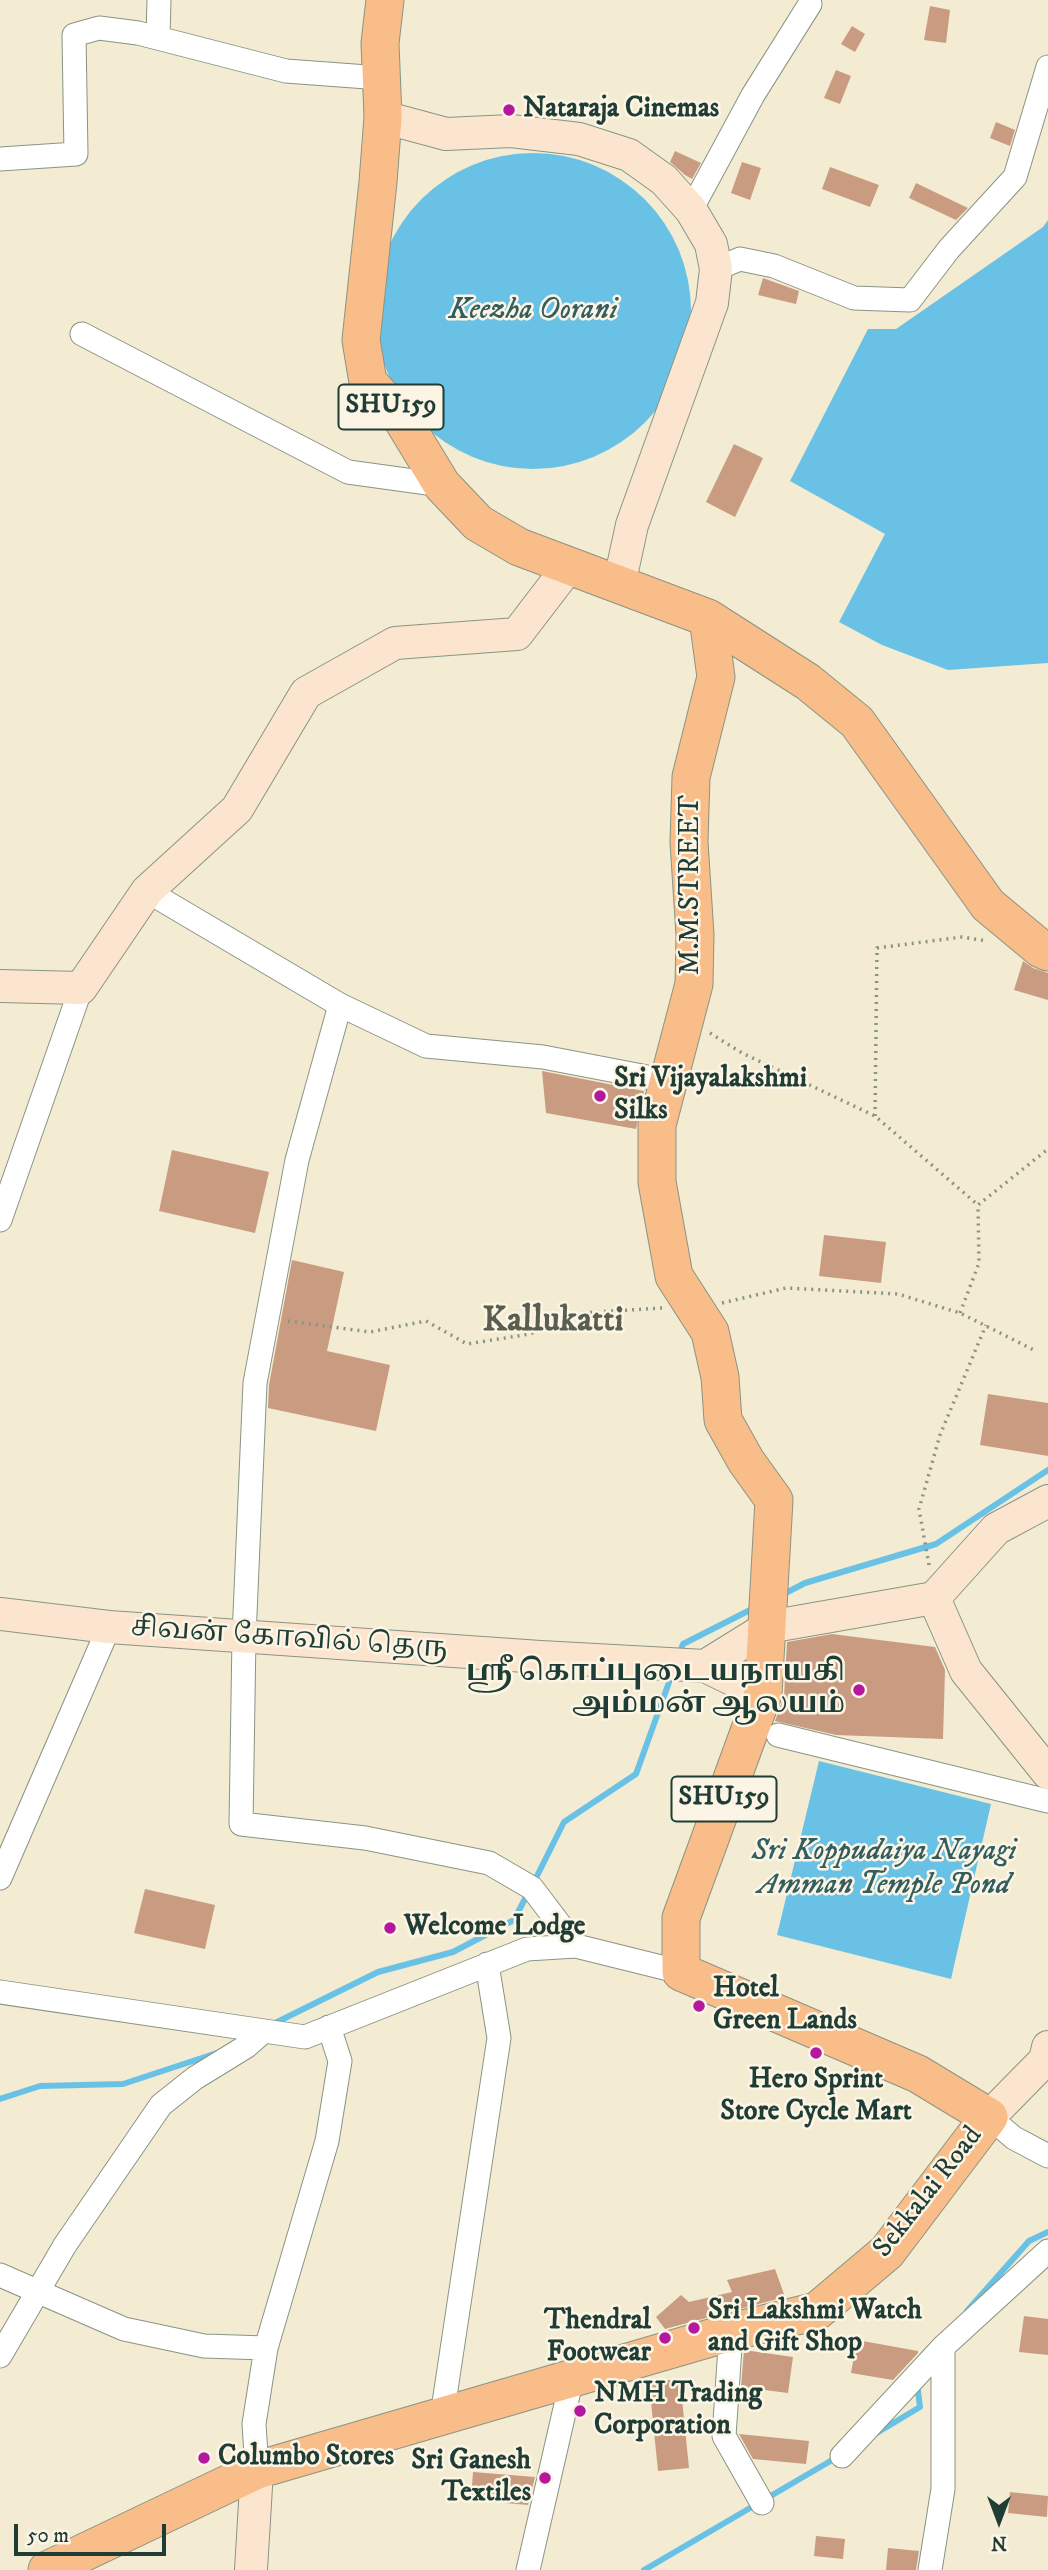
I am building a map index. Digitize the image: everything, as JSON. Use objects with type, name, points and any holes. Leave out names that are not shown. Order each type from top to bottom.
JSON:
[{"type":"main road","name":"SHU159","points":[[385,0],[380,43],[383,117],[361,340],[368,382],[402,419],[442,485],[478,523],[519,548],[708,618]]},
{"type":"main road","points":[[708,618],[808,682],[857,722],[988,905],[1048,952]]},
{"type":"main road","name":"M.M.STREET","points":[[708,618],[716,677],[691,777],[689,842],[695,935],[694,984],[657,1125],[657,1182],[674,1276],[710,1332],[720,1377],[723,1420],[746,1461],[774,1500],[768,1627]]},
{"type":"main road","name":"SHU159","points":[[681,1972],[681,1918],[764,1694],[768,1627]]},
{"type":"main road","points":[[681,1972],[918,2074],[989,2117]]},
{"type":"main road","name":"Sekkalai Road","points":[[47,2570],[257,2470],[731,2332],[817,2311],[887,2252],[989,2117]]},
{"type":"street","points":[[158,38],[159,0]]},
{"type":"street","points":[[691,210],[753,95],[810,4]]},
{"type":"street","points":[[0,159],[76,154],[74,35],[99,28],[158,38],[286,71],[381,78]]},
{"type":"street","points":[[716,269],[740,259],[774,265],[855,298],[910,300],[949,249],[1015,177],[1048,68]]},
{"type":"street","points":[[383,117],[446,135],[511,131],[579,139],[629,155],[664,180],[691,210],[711,244],[716,269],[712,303],[632,524],[618,585]]},
{"type":"street","points":[[82,334],[348,472],[442,485]]},
{"type":"street","points":[[0,1220],[81,988],[147,891],[237,809],[306,693],[395,643],[517,634],[569,566]]},
{"type":"street","points":[[147,891],[340,1005],[426,1046],[543,1057],[668,1081]]},
{"type":"street","points":[[0,986],[81,988]]},
{"type":"street","points":[[340,1005],[297,1160],[255,1383],[244,1637],[241,1824],[365,1838],[489,1863],[532,1888],[576,1946]]},
{"type":"street","points":[[705,1666],[768,1627],[934,1598],[996,1528],[1048,1500]]},
{"type":"street","points":[[934,1598],[966,1671],[1048,1773]]},
{"type":"street","name":"சிவன் கோவில் தெரு","points":[[0,1614],[109,1627],[244,1637],[705,1666]]},
{"type":"street","points":[[0,1878],[109,1627]]},
{"type":"street","points":[[705,1666],[764,1694]]},
{"type":"street","points":[[778,1735],[1048,1801]]},
{"type":"street","points":[[0,1992],[305,2037],[527,1949],[576,1946],[681,1972]]},
{"type":"street","points":[[442,2416],[499,2038],[487,1964]]},
{"type":"street","points":[[251,2570],[257,2470],[254,2424],[266,2348],[327,2141],[340,2061],[329,2027]]},
{"type":"street","points":[[0,2356],[65,2245],[161,2105],[195,2078],[247,2046],[264,2031]]},
{"type":"street","points":[[1048,2047],[1045,2060],[989,2117],[1014,2138],[1048,2156]]},
{"type":"street","points":[[842,2456],[943,2347],[1048,2251]]},
{"type":"street","points":[[0,2275],[124,2329],[204,2346],[266,2348]]},
{"type":"street","points":[[731,2332],[724,2436],[762,2504]]},
{"type":"street","points":[[930,2570],[943,2489],[943,2347]]},
{"type":"street","points":[[528,2570],[572,2378]]},
{"type":"path","points":[[875,1115],[877,948],[962,937],[988,941]]},
{"type":"path","points":[[684,1017],[742,1053],[875,1115],[978,1205],[979,1263],[960,1313]]},
{"type":"path","points":[[978,1205],[1048,1149]]},
{"type":"path","points":[[267,1318],[370,1332],[426,1321],[467,1344],[530,1334],[580,1313],[724,1303],[786,1288],[898,1294],[960,1313],[1036,1350]]},
{"type":"path","points":[[934,1598],[919,1509],[940,1435],[986,1325]]},
{"type":"water","name":"Keezha Oorani","points":[[533,153],[579,160],[593,165],[621,180],[655,211],[679,251],[687,280],[691,311],[684,357],[679,371],[664,399],[633,433],[593,457],[564,465],[533,469],[487,462],[473,457],[445,442],[411,411],[387,371],[379,342],[375,311],[382,265],[387,251],[402,223],[433,189],[473,165],[502,157]]},
{"type":"water","points":[[1048,220],[1048,663],[948,670],[882,645],[839,622],[885,534],[790,481],[868,329],[896,329],[1043,227]]},
{"type":"water","name":"Sri Koppudaiya Nayagi Amman Temple Pond","points":[[819,1761],[991,1804],[951,1979],[777,1935]]},
{"type":"building","points":[[930,6],[950,10],[946,43],[924,40]]},
{"type":"building","points":[[852,26],[865,34],[855,52],[841,44]]},
{"type":"building","points":[[836,70],[851,76],[840,104],[824,98]]},
{"type":"building","points":[[996,122],[1015,130],[1010,146],[990,138]]},
{"type":"building","points":[[675,151],[701,163],[692,179],[670,162]]},
{"type":"building","points":[[742,162],[761,168],[750,200],[731,193]]},
{"type":"building","points":[[830,167],[879,185],[870,207],[822,189]]},
{"type":"building","points":[[916,183],[968,208],[956,220],[909,198]]},
{"type":"building","points":[[763,278],[799,291],[796,304],[758,295]]},
{"type":"building","points":[[734,444],[763,458],[735,517],[706,502]]},
{"type":"building","points":[[1023,961],[1048,973],[1048,1000],[1014,990]]},
{"type":"building","name":"Sri Vijayalakshmi Silks","points":[[542,1071],[644,1091],[636,1129],[546,1113]]},
{"type":"building","points":[[172,1150],[269,1172],[255,1233],[159,1211]]},
{"type":"building","points":[[824,1235],[886,1242],[881,1283],[819,1276]]},
{"type":"building","points":[[292,1260],[344,1272],[327,1351],[390,1365],[376,1431],[268,1408],[269,1385]]},
{"type":"building","points":[[988,1394],[1048,1403],[1048,1456],[980,1445]]},
{"type":"building","name":"ஸ்ரீ கொப்புடையநாயகி அம்மன் ஆலயம்","points":[[832,1634],[935,1647],[945,1670],[943,1739],[836,1735],[775,1721],[784,1696],[787,1642]]},
{"type":"building","points":[[145,1889],[215,1905],[205,1949],[134,1933]]},
{"type":"building","points":[[775,2269],[785,2297],[665,2329],[656,2317],[681,2295],[689,2302],[732,2292],[727,2280]]},
{"type":"building","points":[[1024,2316],[1048,2319],[1048,2355],[1019,2352]]},
{"type":"building","points":[[857,2340],[918,2353],[893,2380],[851,2373]]},
{"type":"building","points":[[744,2350],[793,2357],[788,2393],[741,2387]]},
{"type":"building","points":[[680,2379],[689,2468],[658,2471],[649,2382]]},
{"type":"building","points":[[739,2434],[809,2441],[806,2464],[753,2459]]},
{"type":"building","points":[[473,2472],[535,2477],[528,2505],[471,2500]]},
{"type":"building","points":[[1010,2492],[1048,2496],[1047,2517],[1008,2513]]},
{"type":"building","points":[[816,2536],[845,2539],[843,2559],[814,2556]]},
{"type":"building","points":[[888,2548],[919,2551],[916,2570],[886,2570]]},
{"type":"waterway","points":[[780,1596],[805,1583],[936,1544],[1048,1470]]},
{"type":"waterway","points":[[678,1657],[683,1644],[754,1608]]},
{"type":"waterway","points":[[533,1884],[564,1822],[636,1774],[672,1674]]},
{"type":"waterway","points":[[273,2024],[378,1972],[453,1952],[514,1920],[528,1893]]},
{"type":"waterway","points":[[0,2099],[40,2086],[123,2084],[217,2053]]},
{"type":"waterway","points":[[967,2311],[1029,2241],[1048,2232]]},
{"type":"waterway","points":[[875,2434],[920,2407],[917,2383]]},
{"type":"waterway","points":[[644,2570],[839,2456]]},
{"type":"place","name":"Nataraja Cinemas","points":[[509,110]]},
{"type":"place","name":"Sri Vijayalakshmi Silks","points":[[600,1096]]},
{"type":"place","name":"ஸ்ரீ கொப்புடையநாயகி அம்மன் ஆலயம்","points":[[859,1690]]},
{"type":"place","name":"Welcome Lodge","points":[[390,1928]]},
{"type":"place","name":"Hotel Green Lands","points":[[699,2006]]},
{"type":"place","name":"Hero Sprint Store Cycle Mart","points":[[816,2053]]},
{"type":"place","name":"Sri Lakshmi Watch and Gift Shop","points":[[694,2328]]},
{"type":"place","name":"Thendral Footwear","points":[[665,2338]]},
{"type":"place","name":"NMH Trading Corporation","points":[[580,2411]]},
{"type":"place","name":"Columbo Stores","points":[[204,2458]]},
{"type":"place","name":"Sri Ganesh Textiles","points":[[545,2478]]},
{"type":"district","name":"Kallukatti","points":[[553,1323]]}]
